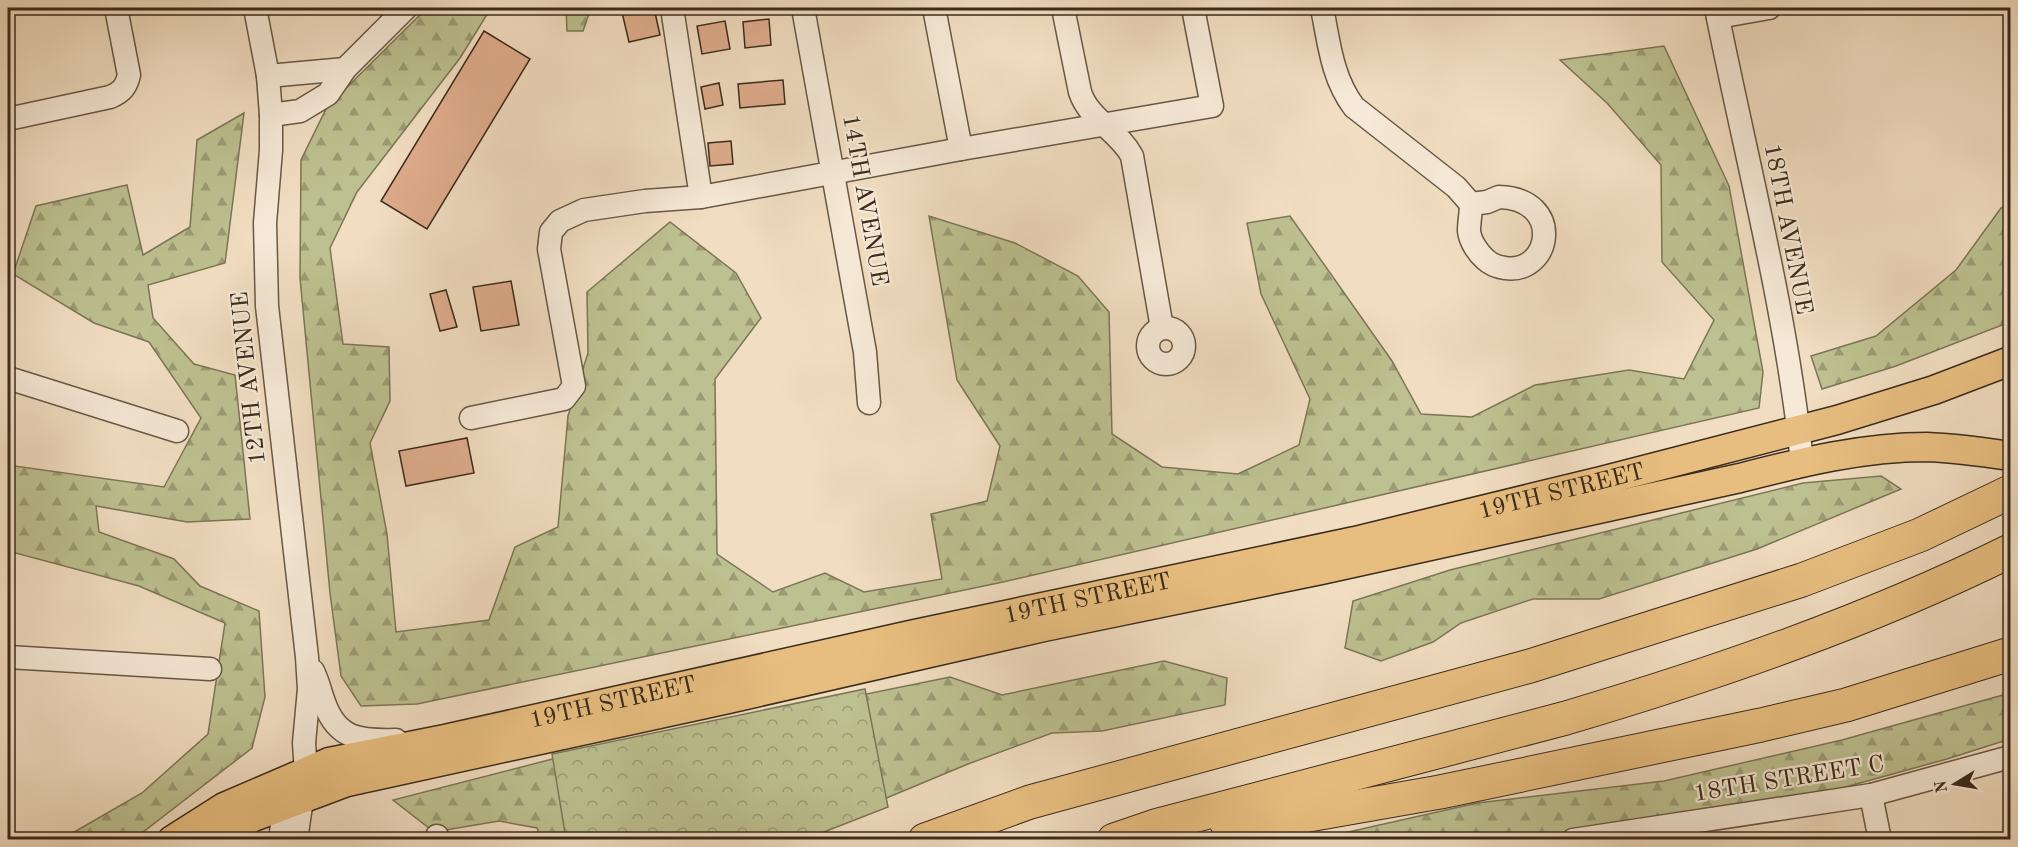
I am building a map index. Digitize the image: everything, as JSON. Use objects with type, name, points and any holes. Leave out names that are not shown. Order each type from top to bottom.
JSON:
[{"type":"highway","points":[[1976,508],[2010,485]]},
{"type":"highway","points":[[925,840],[1030,802],[1530,666],[1812,576],[1920,535],[2010,492]]},
{"type":"highway","points":[[1114,840],[1155,826],[1566,718],[1630,699],[1812,638],[1931,588],[2010,551]]},
{"type":"highway","points":[[1155,826],[1286,819],[1440,792],[1846,705],[2010,654]]},
{"type":"main road","name":"19TH STREET","points":[[218,840],[329,762],[445,739],[982,620],[1354,541],[1799,431],[1934,390],[2010,360]]},
{"type":"main road","name":"19TH STREET","points":[[172,840],[224,807],[295,788],[347,782],[1044,627],[1321,570],[1740,478],[1802,462],[1896,448],[1955,448],[2010,456]]},
{"type":"street","points":[[8,119],[110,97],[127,86],[128,65],[116,8]]},
{"type":"street","name":"12TH AVENUE","points":[[255,8],[268,76],[272,114],[265,223],[267,306],[309,689],[304,743],[295,788],[280,840]]},
{"type":"street","points":[[272,114],[300,111],[328,94],[345,69],[406,8]]},
{"type":"street","points":[[672,8],[701,197]]},
{"type":"street","name":"14TH AVENUE","points":[[803,8],[865,352],[869,402]]},
{"type":"street","points":[[934,8],[962,149]]},
{"type":"street","points":[[1064,8],[1082,98],[1089,111],[1120,139],[1132,156],[1162,328]]},
{"type":"street","points":[[471,418],[564,399],[574,386],[549,249],[552,232],[560,221],[584,210],[645,201],[701,197],[1212,106],[1193,8]]},
{"type":"street","points":[[1322,8],[1334,69],[1347,98],[1354,107],[1456,187],[1471,204]]},
{"type":"street","points":[[1717,12],[1769,8]]},
{"type":"street","name":"18TH AVENUE","points":[[1717,12],[1778,302],[1802,462]]},
{"type":"street","points":[[268,76],[345,69]]},
{"type":"street","points":[[8,378],[177,431]]},
{"type":"street","points":[[8,657],[210,669]]},
{"type":"street","points":[[307,657],[320,686],[324,703],[333,719],[347,733],[358,739],[372,740],[445,739]]},
{"type":"street","name":"18TH STREET C","points":[[1573,840],[1661,833],[1871,795],[2010,757]]},
{"type":"street","name":"12TH AVENUE","points":[[295,788],[297,840]]},
{"type":"street","points":[[1871,795],[1880,840]]},
{"type":"green space","points":[[427,8],[491,8],[460,58],[357,192],[330,248],[343,344],[389,347],[390,401],[370,443],[387,534],[396,632],[489,620],[515,547],[558,527],[568,416],[588,353],[587,292],[670,222],[736,273],[761,318],[715,379],[717,554],[773,592],[825,573],[864,592],[942,579],[931,514],[987,501],[1000,446],[957,380],[929,216],[1015,243],[1078,276],[1109,312],[1112,434],[1162,467],[1238,474],[1299,445],[1310,399],[1261,294],[1247,223],[1290,216],[1392,361],[1421,414],[1472,417],[1535,385],[1629,370],[1684,379],[1714,320],[1662,262],[1661,165],[1607,103],[1560,60],[1664,46],[1729,186],[1763,372],[1759,408],[1003,582],[417,704],[361,706],[341,676],[330,593],[300,278],[301,160],[327,107]]},
{"type":"green space","points":[[566,8],[591,8],[583,31],[567,31]]},
{"type":"green space","points":[[244,113],[225,263],[148,285],[153,318],[194,364],[235,375],[250,519],[187,522],[96,506],[99,532],[174,559],[200,586],[259,611],[265,697],[252,748],[134,839],[62,839],[142,793],[208,734],[225,623],[139,586],[8,551],[8,465],[164,487],[201,418],[149,342],[94,323],[13,274],[36,206],[127,185],[143,255],[190,227],[197,140]]},
{"type":"green space","points":[[2010,206],[2010,322],[1896,366],[1822,389],[1811,356],[1876,336],[1956,270],[2001,208]]},
{"type":"green space","points":[[1881,476],[1901,489],[1757,549],[1599,599],[1533,599],[1461,623],[1433,642],[1381,661],[1345,648],[1353,601],[1450,570],[1803,483]]},
{"type":"green space","points":[[1164,661],[1227,678],[1225,705],[1102,731],[1052,733],[968,764],[793,839],[541,839],[537,828],[499,821],[434,832],[393,800],[572,754],[950,677],[1002,695]]},
{"type":"green space","points":[[865,689],[888,807],[806,839],[566,839],[552,754]]},
{"type":"green space","points":[[2010,693],[2010,739],[1842,788],[1521,839],[1313,840],[1477,803],[1664,781],[1842,740]]},
{"type":"building","points":[[621,8],[654,8],[660,35],[629,42]]},
{"type":"building","points":[[769,19],[771,45],[745,48],[743,22]]},
{"type":"building","points":[[725,21],[730,49],[702,54],[697,26]]},
{"type":"building","points":[[484,31],[530,59],[427,229],[381,201]]},
{"type":"building","points":[[783,80],[785,104],[740,108],[738,84]]},
{"type":"building","points":[[719,83],[723,105],[705,109],[701,87]]},
{"type":"building","points":[[731,141],[733,164],[710,166],[708,143]]},
{"type":"building","points":[[511,281],[519,325],[481,331],[473,287]]},
{"type":"building","points":[[446,290],[457,327],[440,331],[430,294]]},
{"type":"building","points":[[467,438],[474,473],[406,486],[399,451]]}]
